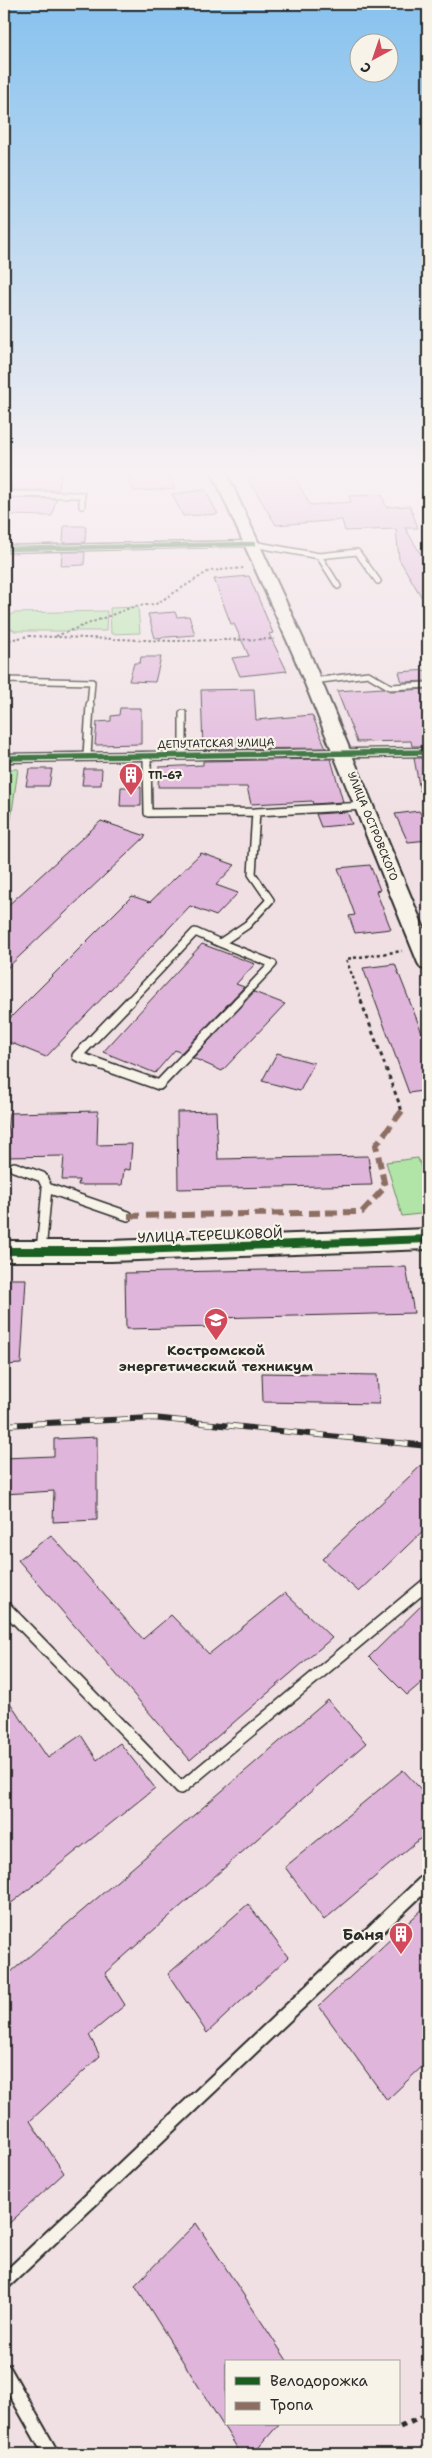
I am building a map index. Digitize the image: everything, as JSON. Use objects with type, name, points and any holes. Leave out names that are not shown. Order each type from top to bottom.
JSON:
[{"type":"main road","name":"УЛИЦА ОСТРОВСКОГО","points":[[272,587],[344,752],[426,956]]},
{"type":"main road","name":"УЛИЦА ТЕРЕШКОВОЙ","points":[[4,1251],[111,1251],[424,1242]]},
{"type":"street","name":"ДЕПУТАТСКАЯ УЛИЦА","points":[[4,758],[428,752]]},
{"type":"lane","points":[[313,681],[368,674],[390,687],[428,685]]},
{"type":"lane","points":[[4,680],[92,682],[87,756]]},
{"type":"lane","points":[[183,714],[183,755]]},
{"type":"lane","points":[[147,756],[148,813],[256,812],[365,806]]},
{"type":"lane","points":[[220,942],[246,925],[270,900],[252,874],[256,812]]},
{"type":"lane","points":[[194,932],[220,942],[273,964],[159,1085],[78,1056],[194,932]]},
{"type":"lane","points":[[14,1167],[42,1177],[47,1188],[41,1251]]},
{"type":"lane","points":[[47,1188],[128,1216]]},
{"type":"lane","points":[[4,1606],[181,1788],[428,1583]]},
{"type":"lane","points":[[4,2282],[428,1880]]},
{"type":"lane","points":[[4,2371],[51,2454]]},
{"type":"path","points":[[53,637],[135,606],[156,604],[184,587]]},
{"type":"path","points":[[4,641],[29,636],[173,641],[294,638]]},
{"type":"path","points":[[402,1111],[346,959],[426,956]]},
{"type":"path","points":[[400,2427],[428,2414]]},
{"type":"green space","points":[[138,607],[140,633],[111,634],[110,608]]},
{"type":"green space","points":[[107,611],[106,631],[15,631],[5,625],[4,620],[14,613]]},
{"type":"green space","points":[[4,769],[18,769],[11,819],[4,819]]},
{"type":"green space","points":[[418,1158],[428,1190],[428,1213],[402,1216],[386,1162]]},
{"type":"building","points":[[217,587],[254,587],[273,633],[269,634],[287,671],[240,676],[232,658],[249,656],[234,624],[231,624]]},
{"type":"building","points":[[415,587],[428,587],[428,608]]},
{"type":"building","points":[[175,612],[177,617],[189,616],[195,635],[155,638],[148,614]]},
{"type":"building","points":[[141,657],[161,657],[155,682],[129,681],[134,663],[140,663]]},
{"type":"building","points":[[428,670],[428,681],[402,682],[399,672]]},
{"type":"building","points":[[383,688],[390,691],[428,689],[428,746],[412,746],[411,741],[357,742],[337,691]]},
{"type":"building","points":[[254,689],[256,720],[312,715],[326,748],[203,749],[201,690]]},
{"type":"building","points":[[120,708],[141,708],[141,744],[95,745],[97,722],[111,721],[111,716],[119,715]]},
{"type":"building","points":[[414,758],[428,758],[428,790],[420,791]]},
{"type":"building","points":[[331,759],[343,802],[313,804],[312,801],[251,804],[247,787],[158,787],[159,767],[203,765],[203,761]]},
{"type":"building","points":[[29,769],[52,769],[49,786],[26,786]]},
{"type":"building","points":[[84,769],[102,769],[101,785],[82,785]]},
{"type":"building","name":"ТП-67","points":[[121,787],[141,787],[141,806],[120,806]]},
{"type":"building","points":[[419,811],[428,826],[428,840],[408,842],[395,814]]},
{"type":"building","points":[[347,812],[352,824],[321,827],[316,814]]},
{"type":"building","points":[[101,821],[146,836],[4,971],[4,909]]},
{"type":"building","points":[[201,853],[235,865],[216,885],[238,893],[216,916],[190,906],[46,1057],[4,1040],[4,1024],[132,896],[150,902]]},
{"type":"building","points":[[370,865],[380,890],[376,891],[391,929],[355,933],[349,916],[355,915],[338,868]]},
{"type":"building","points":[[202,944],[255,964],[236,984],[244,987],[181,1053],[175,1050],[155,1073],[103,1052]]},
{"type":"building","points":[[395,964],[428,1048],[428,1090],[409,1093],[363,968]]},
{"type":"building","points":[[254,992],[285,1004],[222,1071],[193,1058]]},
{"type":"building","points":[[277,1053],[314,1063],[300,1091],[262,1081]]},
{"type":"building","points":[[98,1111],[97,1145],[132,1144],[130,1170],[124,1169],[122,1185],[78,1185],[79,1180],[62,1180],[64,1156],[5,1157],[9,1113]]},
{"type":"building","points":[[216,1111],[218,1159],[368,1156],[372,1185],[178,1189],[177,1112]]},
{"type":"building","points":[[406,1267],[414,1313],[214,1318],[215,1327],[126,1329],[125,1273]]},
{"type":"building","points":[[4,1279],[26,1279],[21,1364],[4,1365]]},
{"type":"building","points":[[262,1373],[377,1375],[379,1404],[263,1402]]},
{"type":"building","points":[[97,1437],[97,1520],[53,1522],[54,1491],[4,1494],[4,1458],[54,1456],[54,1439]]},
{"type":"building","points":[[428,1459],[428,1526],[359,1592],[322,1559]]},
{"type":"building","points":[[51,1535],[143,1639],[171,1615],[209,1654],[285,1593],[332,1638],[190,1760],[18,1560]]},
{"type":"building","points":[[428,1599],[428,1677],[407,1695],[369,1657]]},
{"type":"building","points":[[4,1694],[48,1758],[81,1735],[97,1760],[120,1743],[155,1788],[4,1909]]},
{"type":"building","points":[[328,1700],[366,1743],[105,1973],[125,2005],[89,2035],[100,2056],[30,2121],[64,2173],[4,2228],[4,1978]]},
{"type":"building","points":[[403,1770],[428,1797],[428,1832],[324,1920],[285,1867]]},
{"type":"building","points":[[248,1904],[288,1957],[207,2033],[168,1974]]},
{"type":"building","name":"Баня","points":[[428,1904],[428,2061],[387,2100],[319,2006]]},
{"type":"building","points":[[196,2223],[287,2360],[225,2360],[225,2426],[277,2426],[253,2454],[241,2454],[135,2285]]},
{"type":"railway","points":[[4,1425],[153,1418],[428,1446]]},
{"type":"marked path","points":[[128,1216],[362,1212],[385,1187],[376,1145],[402,1111]]},
{"type":"cycle path","points":[[4,758],[428,752]]},
{"type":"cycle path","points":[[4,1251],[111,1251],[428,1239]]},
{"type":"place","name":"ТП-67","points":[[131,796]]},
{"type":"place","name":"Костромской энергетический техникум","points":[[216,1341]]},
{"type":"place","name":"Баня","points":[[401,1955]]}]
